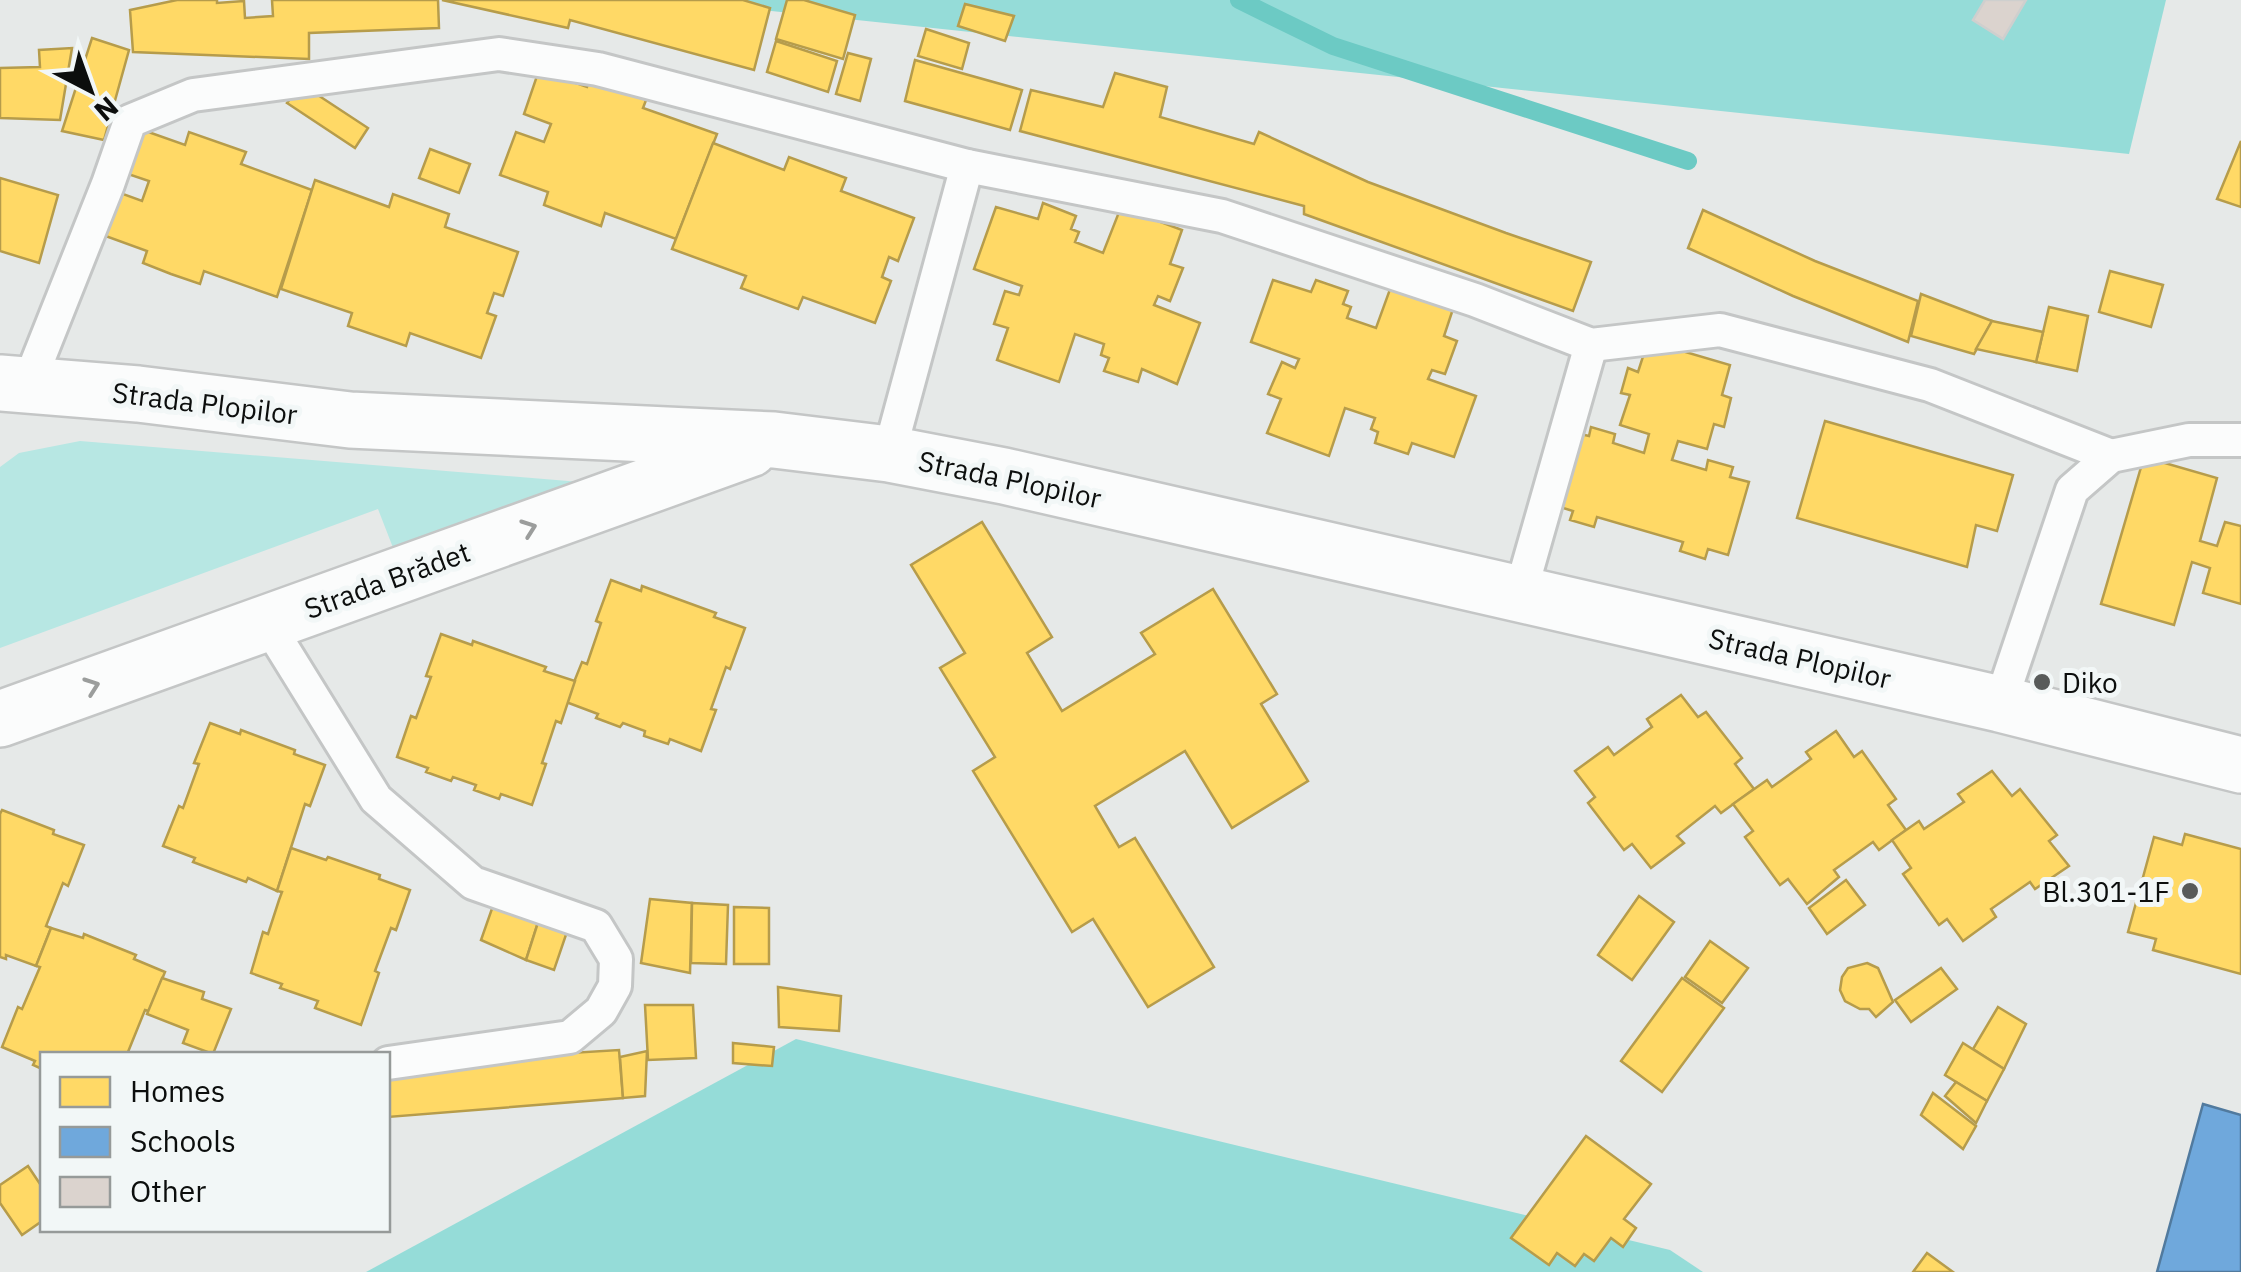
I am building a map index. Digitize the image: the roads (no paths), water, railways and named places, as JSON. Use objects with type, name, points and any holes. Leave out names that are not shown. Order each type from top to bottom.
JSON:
[{"type":"street","name":"Strada Plopilor","points":[[14,384],[138,394],[350,420],[774,440],[889,454],[1004,476],[2000,704],[2241,765]]},
{"type":"street","name":"Strada Brădet","points":[[0,719],[774,440]]},
{"type":"lane","points":[[14,384],[108,184],[130,121],[193,95],[499,54],[598,69],[967,166],[1222,216],[1475,300],[1591,345],[1720,330],[1930,385],[2111,456]]},
{"type":"lane","points":[[889,454],[967,166]]},
{"type":"lane","points":[[1520,594],[1591,345]]},
{"type":"lane","points":[[2000,704],[2072,490],[2111,456],[2189,440],[2241,440]]},
{"type":"lane","points":[[267,623],[376,799],[473,883],[596,926],[616,959],[615,986],[601,1011],[570,1037],[390,1062]]},
{"type":"waterway","points":[[1239,0],[1333,46],[1688,161]]},
{"type":"place","name":"Diko","points":[[2042,682]]},
{"type":"place","name":"Bl.301-1F","points":[[2190,891]]}]
